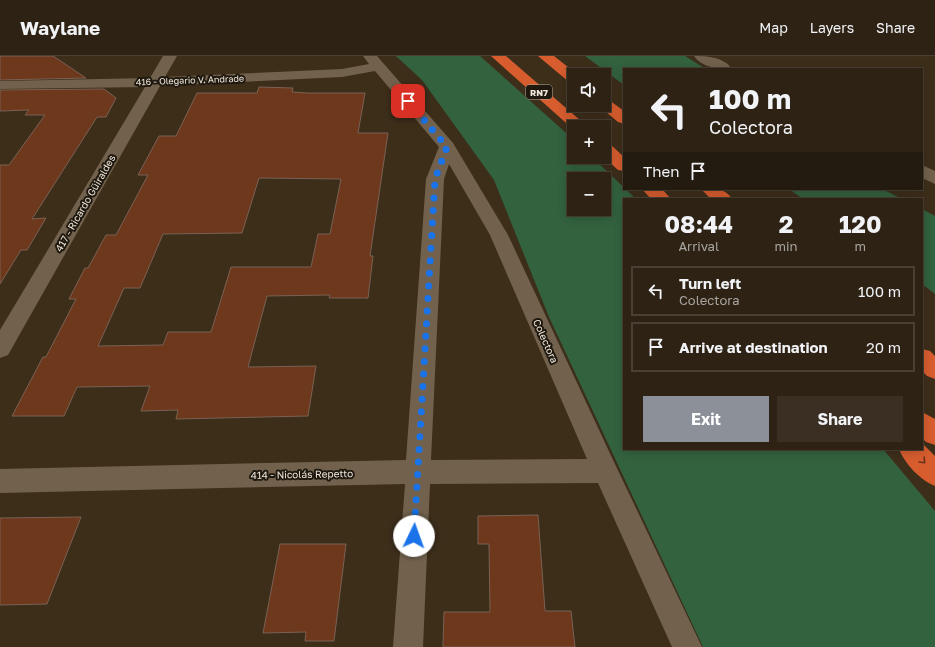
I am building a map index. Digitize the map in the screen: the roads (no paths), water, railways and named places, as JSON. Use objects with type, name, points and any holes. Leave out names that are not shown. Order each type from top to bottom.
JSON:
[{"type":"highway","name":"RN7","points":[[498,56],[572,120]]},
{"type":"highway","points":[[545,56],[567,73]]},
{"type":"highway","points":[[611,109],[623,118]]},
{"type":"highway","points":[[611,154],[623,165]]},
{"type":"highway","points":[[652,190],[661,198]]},
{"type":"highway","points":[[711,190],[722,198]]},
{"type":"highway","points":[[923,353],[935,362]]},
{"type":"highway","points":[[923,359],[935,368]]},
{"type":"highway","points":[[923,424],[935,434]]},
{"type":"highway","points":[[912,450],[935,474]]},
{"type":"street","name":"417 - Ricardo Güiraldes","points":[[0,349],[170,56]]},
{"type":"street","points":[[701,56],[723,68]]},
{"type":"street","name":"416 - Olegario V. Andrade","points":[[0,85],[156,82],[342,73],[374,61]]},
{"type":"street","name":"Colectora","points":[[374,61],[447,147],[499,235],[605,471],[687,647]]},
{"type":"street","points":[[408,647],[435,179],[447,147]]},
{"type":"street","points":[[923,172],[935,178]]},
{"type":"street","name":"414 - Nicolás Repetto","points":[[0,481],[418,472],[605,471]]}]
